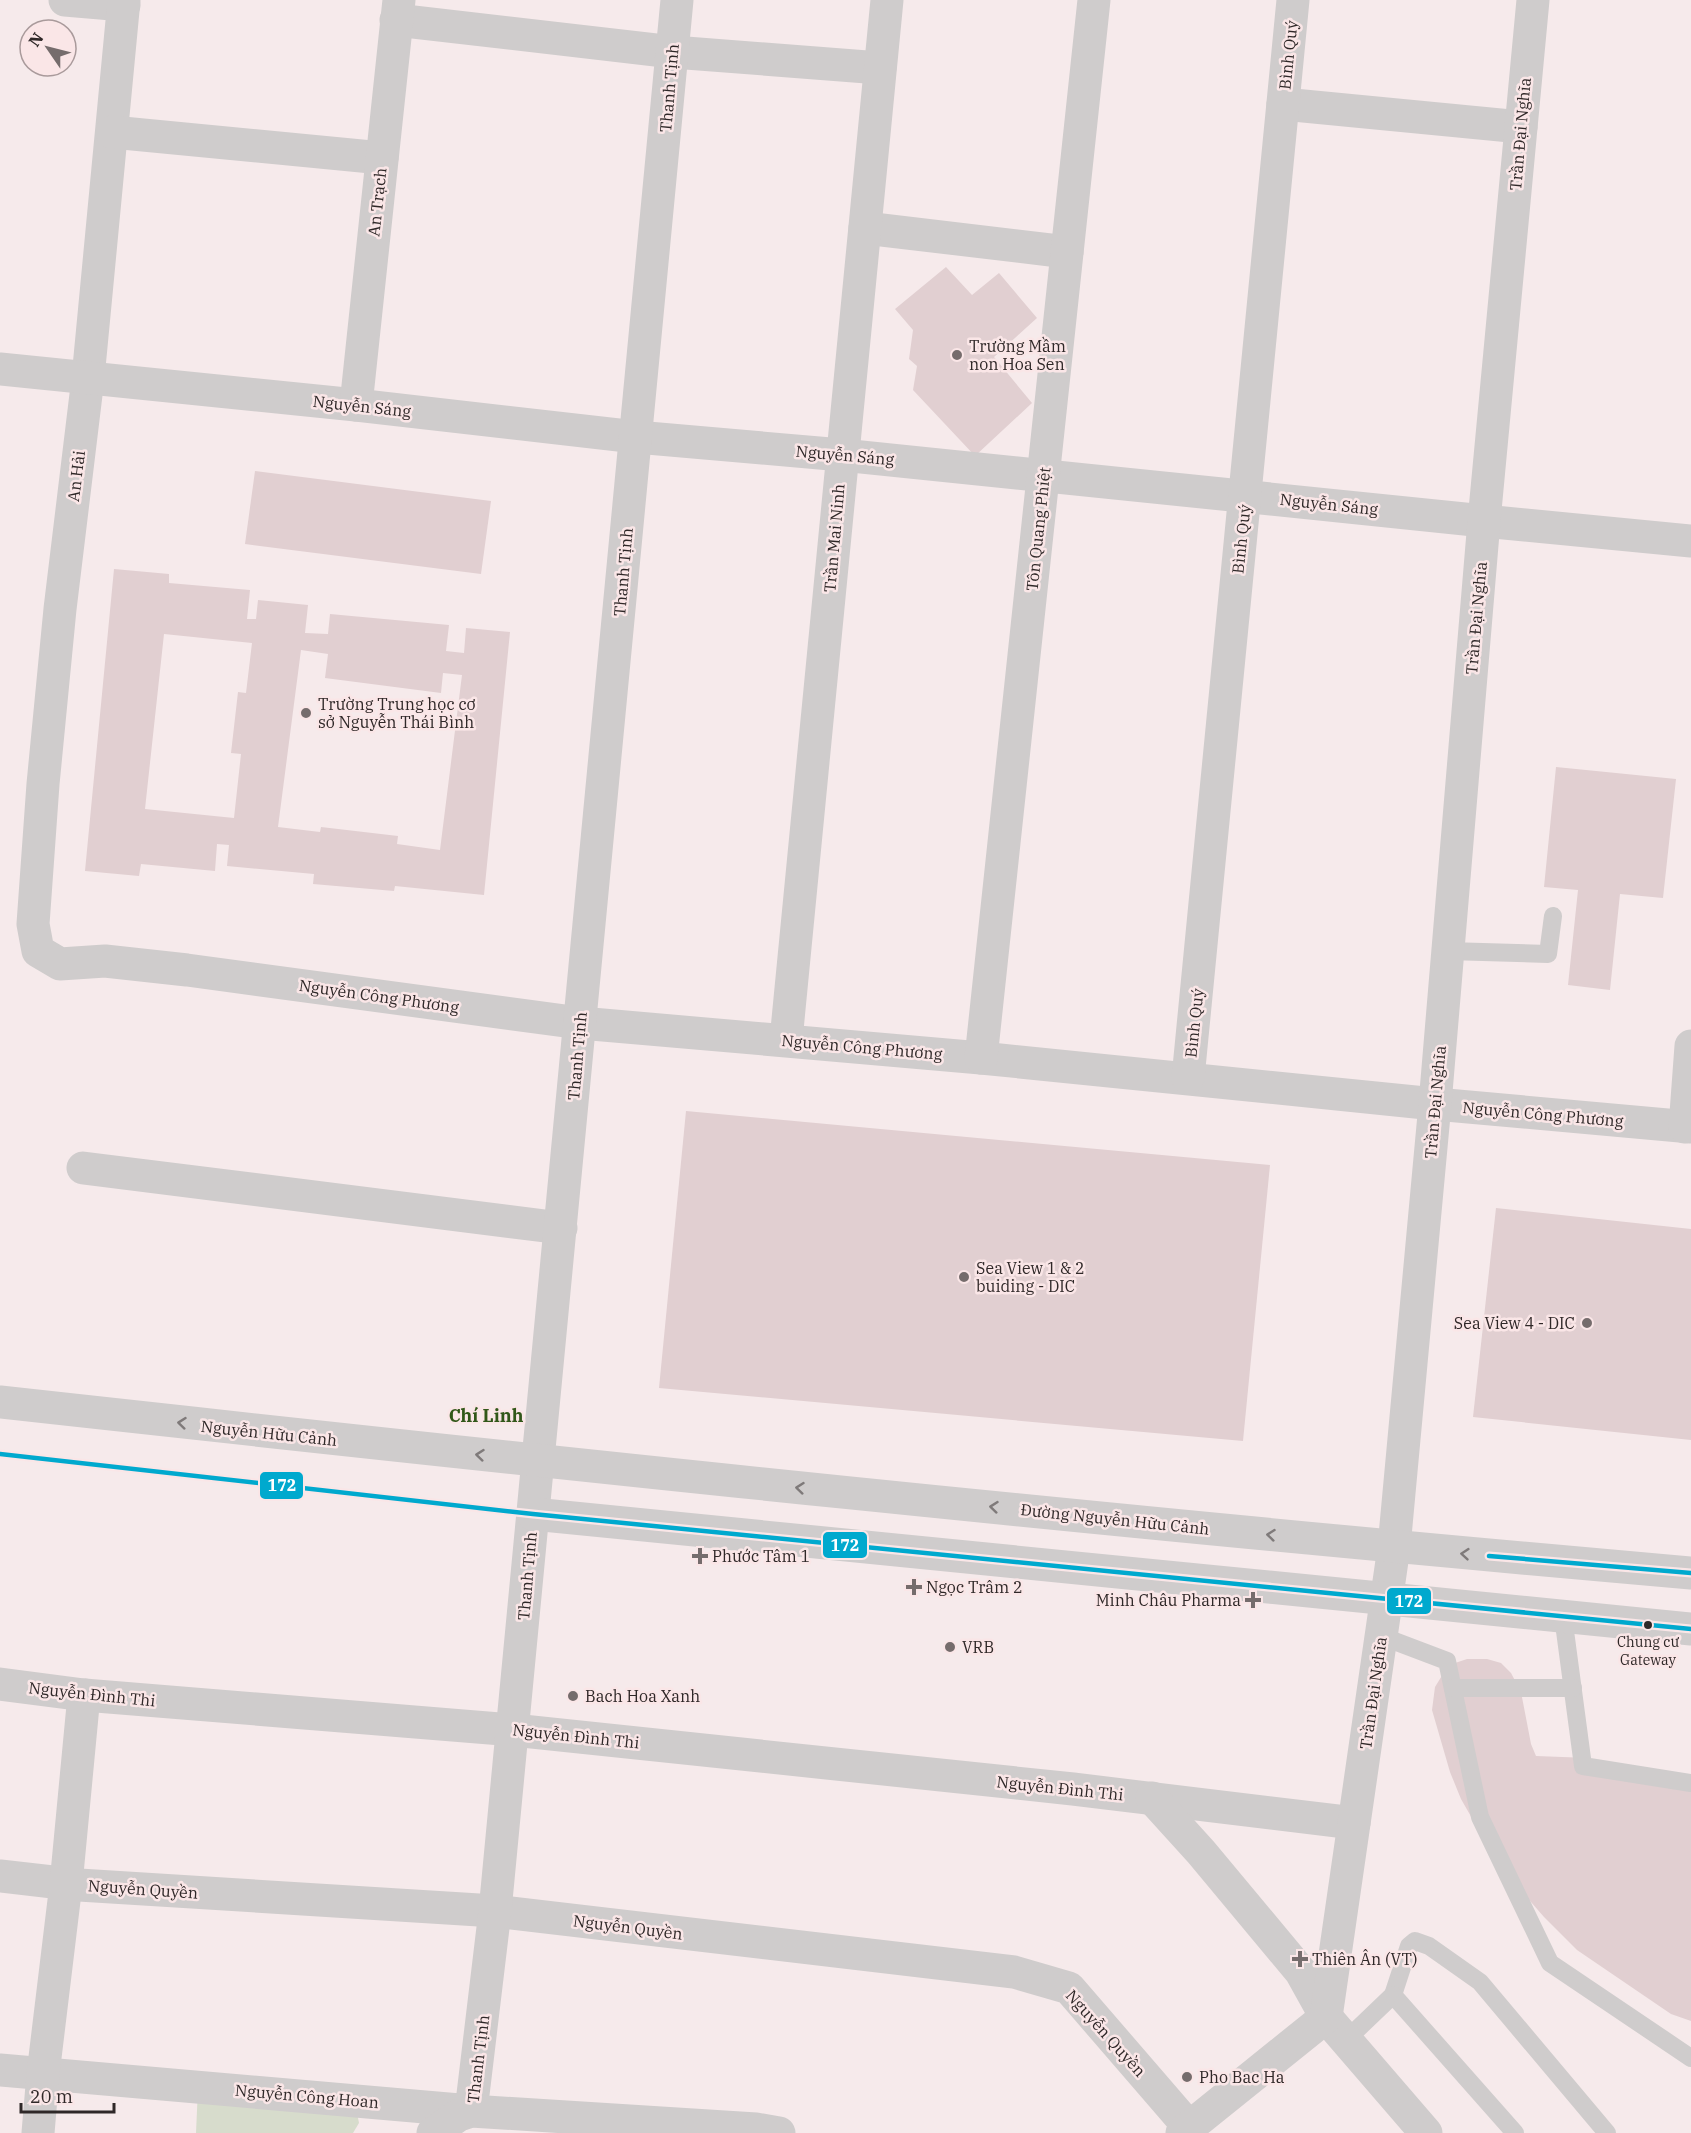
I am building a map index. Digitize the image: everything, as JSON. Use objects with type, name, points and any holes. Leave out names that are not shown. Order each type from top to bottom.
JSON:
[{"type":"street","points":[[64,0],[124,3]]},
{"type":"street","name":"Thanh Tịnh","points":[[471,2111],[495,1911],[513,1730],[677,0]]},
{"type":"street","name":"Trần Mai Ninh","points":[[786,1040],[887,0]]},
{"type":"street","name":"Tôn Quang Phiệt","points":[[981,1058],[1094,0]]},
{"type":"street","name":"Bình Quý","points":[[1188,1078],[1293,0]]},
{"type":"street","name":"Trần Đại Nghĩa","points":[[1336,2028],[1354,1823],[1394,1547],[1484,521],[1533,0]]},
{"type":"street","name":"An Hải","points":[[38,951],[33,924],[43,784],[60,609],[88,378],[124,3]]},
{"type":"street","points":[[398,10],[673,52],[880,68]]},
{"type":"street","name":"An Trạch","points":[[356,405],[398,10]]},
{"type":"street","points":[[1283,104],[1521,127]]},
{"type":"street","points":[[112,132],[382,158]]},
{"type":"street","points":[[865,228],[1067,252]]},
{"type":"street","name":"Nguyễn Sáng","points":[[0,369],[356,405],[636,437],[842,455],[1691,541]]},
{"type":"street","name":"Nguyễn Công Phương","points":[[38,951],[60,964],[105,961],[580,1023],[981,1058],[1688,1127]]},
{"type":"street","points":[[1688,1127],[1691,1046]]},
{"type":"street","points":[[83,1168],[561,1228]]},
{"type":"street","name":"Nguyễn Hữu Cảnh","points":[[0,1402],[539,1462]]},
{"type":"street","name":"Đường Nguyễn Hữu Cảnh","points":[[539,1462],[1394,1547],[1691,1573]]},
{"type":"street","points":[[533,1514],[1691,1629]]},
{"type":"street","name":"Nguyễn Đình Thi","points":[[0,1684],[84,1695],[513,1730],[1152,1798],[1354,1823]]},
{"type":"street","points":[[38,2133],[66,1884],[84,1695]]},
{"type":"street","points":[[1152,1798],[1201,1852],[1301,1972],[1336,2028],[1426,2133]]},
{"type":"street","name":"Nguyễn Quyền","points":[[0,1875],[66,1884],[495,1911],[1014,1972],[1069,1988],[1185,2130]]},
{"type":"street","points":[[1185,2130],[1336,2028]]},
{"type":"street","name":"Nguyễn Công Hoan","points":[[0,2070],[471,2111],[756,2129],[779,2133]]},
{"type":"street","points":[[433,2133],[459,2115],[471,2111]]},
{"type":"lane","points":[[1448,951],[1548,954],[1553,916]]},
{"type":"lane","points":[[1563,1616],[1583,1766],[1691,1783]]},
{"type":"lane","points":[[1381,1636],[1447,1661],[1480,1817],[1550,1963],[1691,2058]]},
{"type":"lane","points":[[1453,1688],[1573,1688]]},
{"type":"lane","points":[[1336,2028],[1393,1995],[1408,1946],[1415,1941],[1429,1946],[1480,1982],[1606,2133]]},
{"type":"lane","points":[[1393,1995],[1515,2133]]},
{"type":"green space","points":[[198,2088],[356,2108],[359,2123],[353,2133],[196,2133]]},
{"type":"building","points":[[946,267],[972,295],[999,273],[1037,318],[994,357],[1032,403],[975,456],[913,390],[917,366],[909,359],[913,330],[895,309]]},
{"type":"building","points":[[255,471],[491,501],[481,574],[245,544]]},
{"type":"building","points":[[114,569],[169,574],[169,583],[250,590],[247,619],[256,619],[258,600],[308,605],[305,633],[328,634],[330,614],[449,625],[446,651],[464,653],[466,628],[510,632],[484,895],[395,886],[394,891],[313,884],[314,874],[227,866],[229,845],[217,844],[215,871],[141,864],[139,876],[85,871]],"holes":[[[164,634],[252,643],[246,693],[238,692],[231,753],[241,754],[234,818],[145,809]],[[301,650],[328,654],[325,678],[441,693],[443,673],[462,675],[440,850],[397,844],[398,836],[321,827],[320,832],[278,827]]]},
{"type":"building","points":[[1556,767],[1676,779],[1663,898],[1620,894],[1610,990],[1568,985],[1578,890],[1544,887]]},
{"type":"building","name":"Sea View 1 & 2 buiding - DIC","points":[[686,1111],[1270,1165],[1243,1441],[659,1388]]},
{"type":"building","name":"Sea View 4 - DIC","points":[[1496,1208],[1691,1229],[1691,1440],[1473,1417]]},
{"type":"building","points":[[1467,1659],[1487,1659],[1501,1663],[1511,1673],[1521,1692],[1531,1744],[1536,1756],[1589,1758],[1691,1786],[1691,2021],[1671,2014],[1577,1950],[1512,1880],[1477,1827],[1461,1799],[1450,1772],[1432,1710],[1435,1687],[1446,1669]]},
{"type":"transit line","name":"172","points":[[0,1454],[533,1514],[1691,1629]]},
{"type":"transit line","name":"172","points":[[1489,1556],[1691,1573]]},
{"type":"place","name":"Trường Mầm non Hoa Sen","points":[[957,355]]},
{"type":"place","name":"Trường Trung học cơ sở Nguyễn Thái Bình","points":[[306,713]]},
{"type":"place","name":"Sea View 1 & 2 buiding - DIC","points":[[964,1277]]},
{"type":"place","name":"Sea View 4 - DIC","points":[[1587,1323]]},
{"type":"place","name":"Phước Tâm 1","points":[[700,1556]]},
{"type":"place","name":"Ngọc Trâm 2","points":[[914,1587]]},
{"type":"place","name":"Minh Châu Pharma","points":[[1253,1600]]},
{"type":"place","name":"Chung cư Gateway","points":[[1648,1625]]},
{"type":"place","name":"VRB","points":[[950,1647]]},
{"type":"place","name":"Bach Hoa Xanh","points":[[573,1696]]},
{"type":"place","name":"Thiên Ân (VT)","points":[[1300,1959]]},
{"type":"place","name":"Pho Bac Ha","points":[[1187,2077]]},
{"type":"district","name":"Chí Linh","points":[[486,1415]]}]
